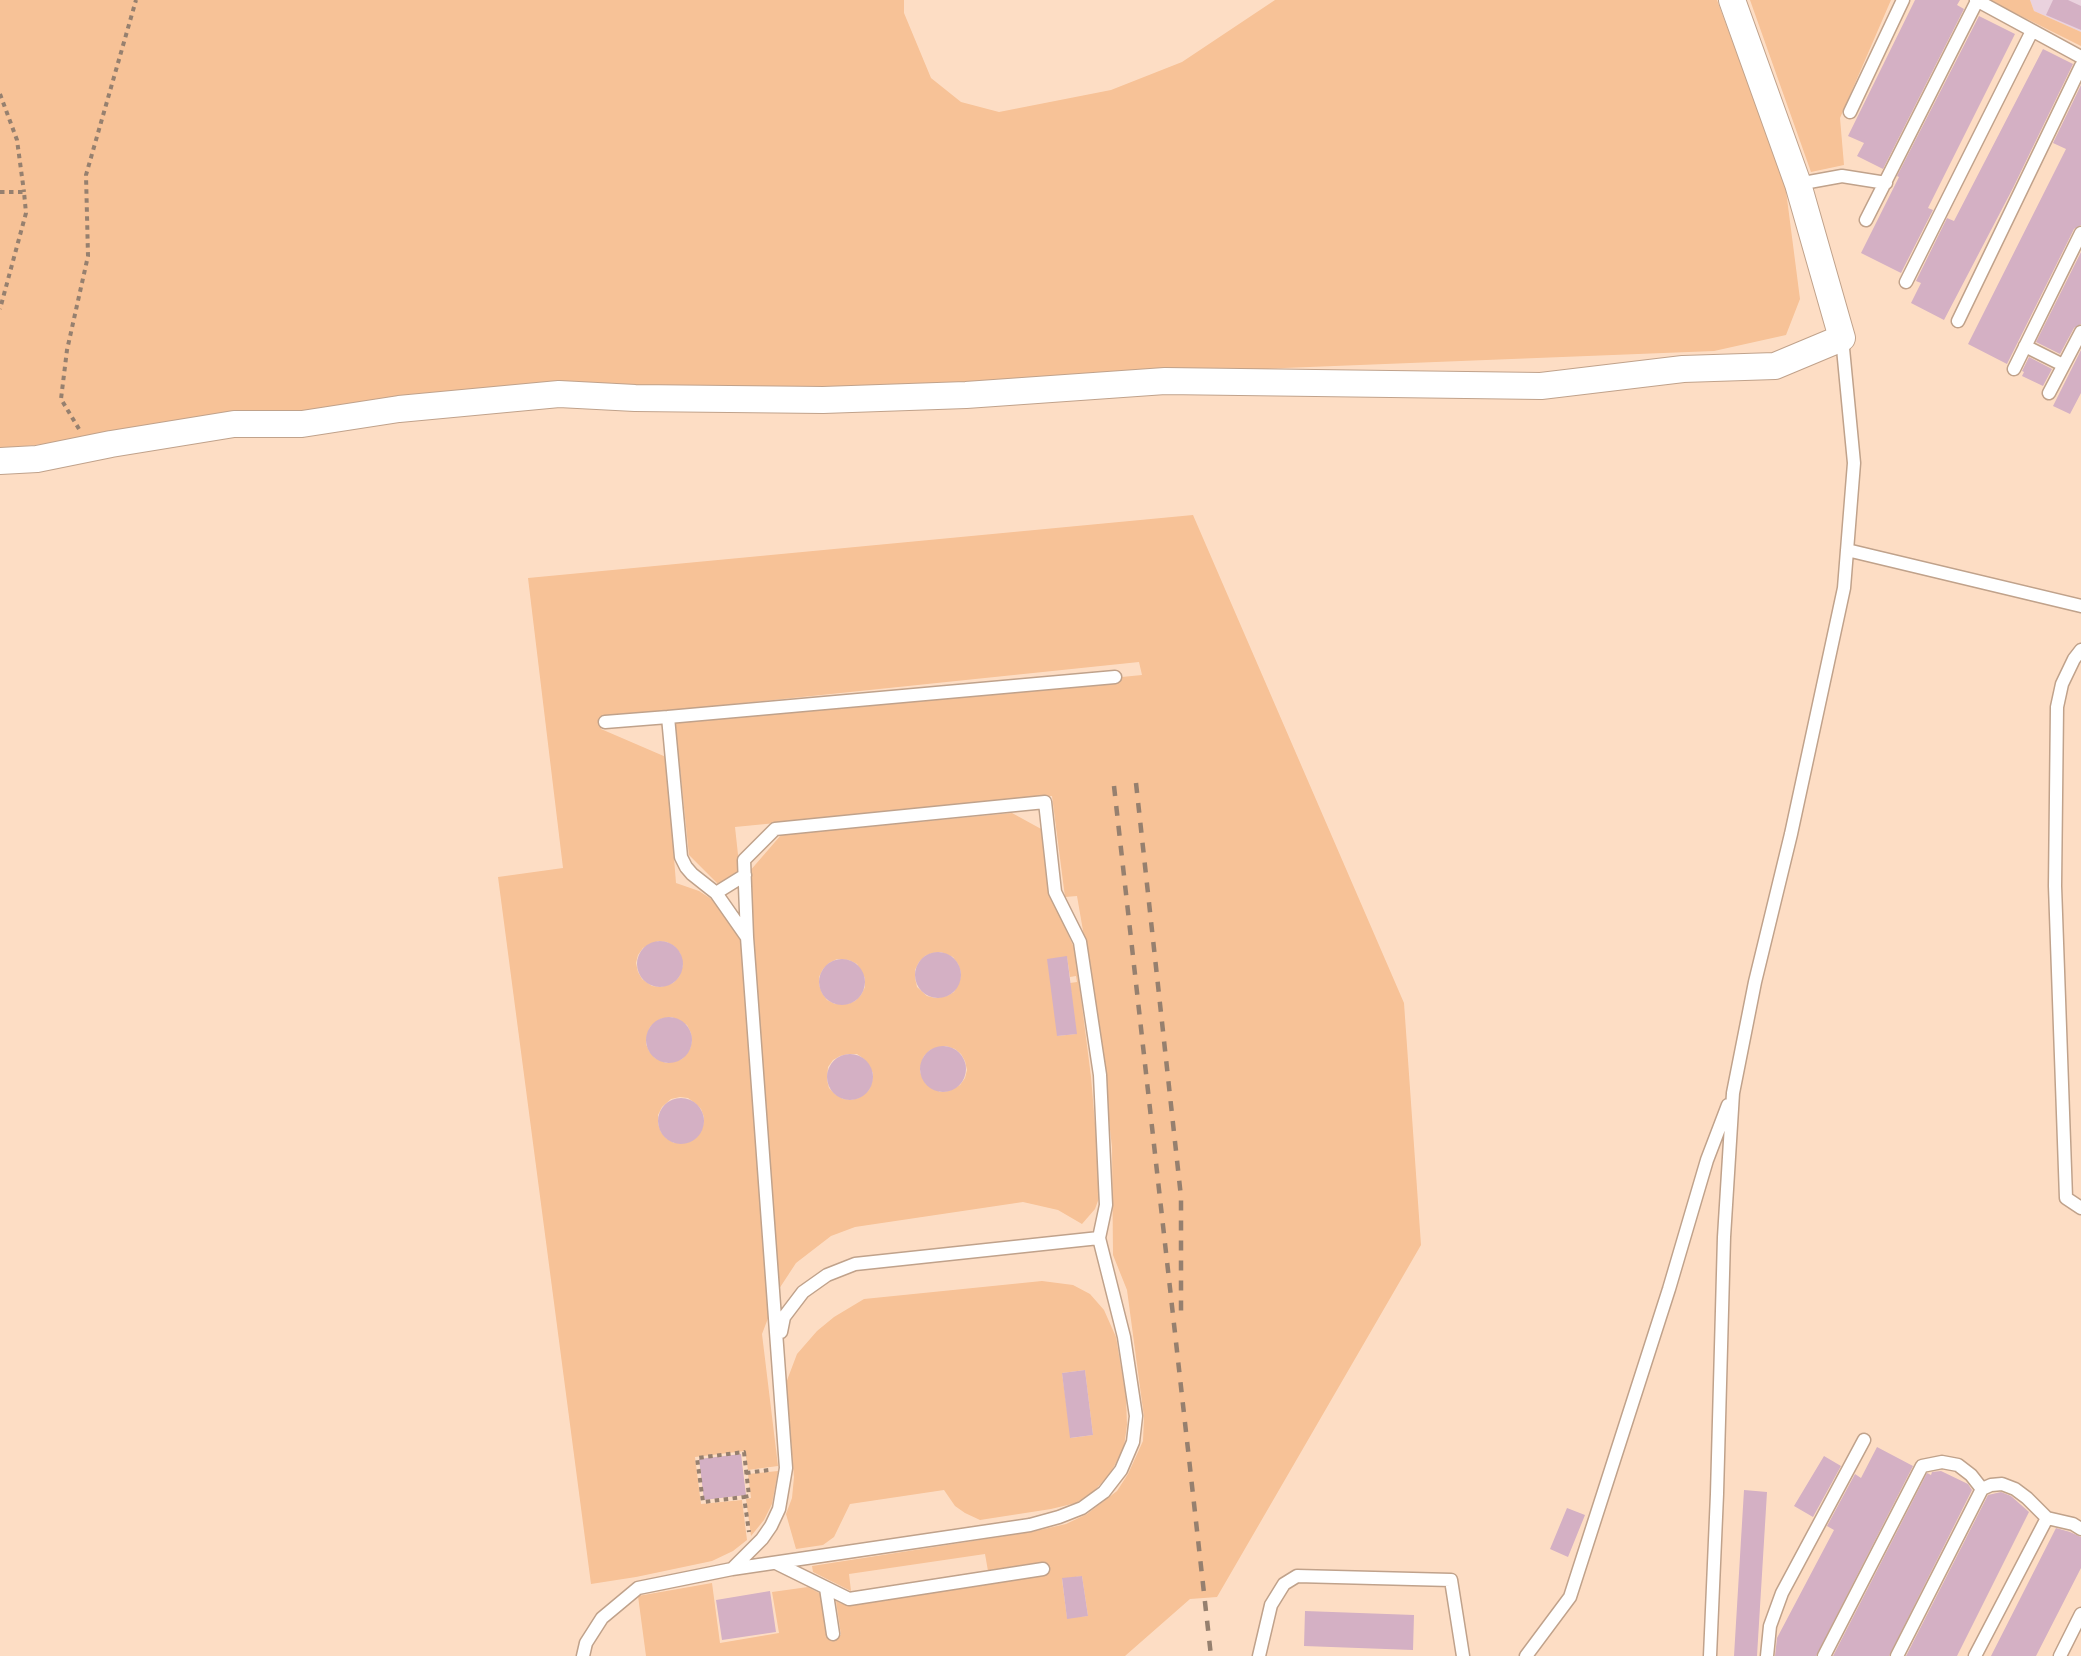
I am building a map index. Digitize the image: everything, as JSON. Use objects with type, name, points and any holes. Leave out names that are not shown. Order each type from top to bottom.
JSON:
[{"type":"street","points":[[0,460],[37,459],[234,424],[302,424],[399,409],[560,394],[635,398],[823,400],[966,395],[1165,381],[1541,386],[1683,369],[1775,366],[1842,338],[1798,184],[1732,0]]},
{"type":"lane","points":[[1850,112],[1903,0]]},
{"type":"lane","points":[[1866,220],[1976,1],[2081,57]]},
{"type":"lane","points":[[1906,282],[2032,31]]},
{"type":"lane","points":[[1958,321],[2081,66]]},
{"type":"lane","points":[[1798,184],[1842,176],[1886,183]]},
{"type":"lane","points":[[2014,369],[2081,233]]},
{"type":"lane","points":[[2049,393],[2081,332]]},
{"type":"lane","points":[[1710,1656],[1724,1237],[1732,1093],[1844,588],[1854,463],[1842,338]]},
{"type":"lane","points":[[2025,346],[2064,365]]},
{"type":"lane","points":[[1847,550],[2081,606]]},
{"type":"lane","points":[[2081,650],[2062,684],[2057,707],[2055,886],[2066,1198],[2081,1208]]},
{"type":"lane","points":[[605,722],[1116,677]]},
{"type":"lane","points":[[668,717],[681,857],[692,874],[716,892],[747,937]]},
{"type":"lane","points":[[583,1656],[586,1642],[602,1618],[636,1589],[732,1569],[1030,1525],[1072,1513],[1095,1500],[1113,1482],[1127,1458],[1136,1425],[1134,1396],[1124,1336],[1099,1238],[1106,1205],[1100,1076],[1080,942],[1055,892],[1046,802],[775,829],[744,860],[747,937],[786,1468],[779,1509],[762,1539],[732,1569]]},
{"type":"lane","points":[[716,892],[745,875]]},
{"type":"lane","points":[[1526,1656],[1570,1597],[1662,1311],[1707,1160],[1732,1093]]},
{"type":"lane","points":[[777,1344],[784,1317],[803,1292],[827,1275],[855,1264],[1099,1238]]},
{"type":"lane","points":[[1767,1656],[1770,1626],[1782,1593],[1864,1440]]},
{"type":"lane","points":[[1824,1656],[1922,1466],[1942,1462],[1958,1465],[1971,1475],[1982,1489]]},
{"type":"lane","points":[[1897,1656],[1982,1489],[2002,1484],[2015,1489],[2047,1518],[2073,1524],[2081,1529]]},
{"type":"lane","points":[[1976,1656],[2047,1518]]},
{"type":"lane","points":[[776,1563],[849,1599],[1043,1569]]},
{"type":"lane","points":[[1259,1656],[1271,1605],[1284,1584],[1297,1576],[1451,1580],[1462,1656]]},
{"type":"lane","points":[[826,1588],[834,1634]]},
{"type":"lane","points":[[2060,1656],[2081,1614]]},
{"type":"path","points":[[90,448],[61,399],[68,350],[88,256],[86,175],[136,0]]},
{"type":"path","points":[[0,94],[17,140],[26,213],[0,309]]},
{"type":"path","points":[[0,192],[24,192]]},
{"type":"path","points":[[744,1452],[749,1496],[744,1497],[703,1502],[697,1458],[744,1452]]},
{"type":"path","points":[[746,1473],[786,1468]]},
{"type":"path","points":[[744,1497],[751,1550]]},
{"type":"shaded area","points":[[0,0],[904,0],[904,13],[931,78],[961,102],[999,112],[1111,90],[1182,62],[1275,0],[1717,0],[1785,183],[1800,299],[1786,335],[1714,351],[1095,378],[789,388],[78,440],[0,449]]},
{"type":"shaded area","points":[[1750,0],[1891,0],[1840,118],[1844,165],[1811,172]]},
{"type":"shaded area","points":[[1989,0],[2030,0],[2034,11],[2081,32],[2081,46]]},
{"type":"shaded area","points":[[2030,0],[2081,0],[2081,32],[2034,11]]},
{"type":"shaded area","points":[[1193,515],[1404,1003],[1421,1245],[1217,1597],[1190,1599],[1125,1656],[646,1656],[638,1596],[712,1583],[720,1643],[779,1633],[772,1592],[808,1587],[821,1594],[829,1638],[841,1635],[836,1601],[842,1604],[1048,1574],[1046,1563],[988,1571],[985,1554],[849,1574],[851,1591],[813,1572],[812,1566],[1031,1532],[1066,1524],[1087,1514],[1117,1491],[1128,1474],[1143,1441],[1144,1417],[1127,1290],[1113,1255],[1112,1147],[1096,1006],[1077,896],[1065,897],[1052,796],[735,827],[740,873],[720,886],[689,855],[675,721],[1142,675],[1139,662],[600,718],[601,729],[666,757],[676,883],[699,891],[722,906],[742,940],[770,1313],[762,1334],[778,1466],[748,1470],[745,1451],[695,1457],[701,1504],[742,1500],[747,1540],[733,1551],[712,1561],[591,1584],[498,877],[563,868],[528,578]],"holes":[[[658,941],[674,946],[680,953],[683,965],[679,977],[673,983],[661,987],[652,986],[642,979],[636,963],[643,948]],[[672,1017],[687,1025],[692,1041],[690,1049],[682,1059],[666,1063],[655,1058],[649,1051],[646,1044],[647,1035],[650,1027],[660,1019]],[[688,1098],[701,1109],[704,1117],[703,1126],[697,1137],[686,1143],[674,1143],[666,1138],[658,1124],[658,1115],[662,1107],[671,1099]],[[1082,1576],[1088,1616],[1067,1618],[1062,1579]]]},
{"type":"shaded area","points":[[1012,813],[1043,830],[1048,889],[1075,950],[1091,1077],[1099,1170],[1099,1198],[1095,1209],[1082,1224],[1058,1210],[1023,1202],[855,1227],[831,1236],[796,1263],[779,1289],[749,872],[781,835]],"holes":[[[941,952],[953,957],[961,972],[954,992],[947,996],[935,998],[927,996],[917,987],[915,970],[919,962],[932,953]],[[1067,957],[1070,977],[1076,976],[1077,982],[1070,983],[1076,1034],[1057,1036]],[[837,959],[849,960],[857,964],[865,978],[865,987],[855,1001],[848,1004],[835,1004],[827,1000],[822,993],[819,977],[829,963]],[[946,1046],[955,1049],[965,1061],[967,1070],[965,1078],[960,1085],[949,1091],[940,1092],[926,1084],[920,1072],[924,1056],[930,1050]],[[848,1054],[857,1054],[864,1059],[873,1073],[869,1090],[859,1098],[851,1100],[843,1099],[835,1094],[829,1088],[827,1080],[828,1067],[833,1060]]]},
{"type":"shaded area","points":[[1042,1281],[1073,1285],[1090,1294],[1104,1310],[1116,1337],[1126,1397],[1127,1425],[1124,1447],[1110,1474],[1094,1491],[1076,1503],[980,1520],[955,1506],[944,1490],[850,1504],[834,1537],[823,1545],[796,1549],[786,1514],[792,1498],[794,1477],[786,1383],[797,1354],[817,1331],[834,1317],[864,1299]],"holes":[[[1085,1370],[1093,1435],[1071,1438],[1062,1373]]]},
{"type":"shaded area","points":[[778,1471],[772,1504],[764,1520],[751,1536],[746,1499],[751,1498],[748,1474]]},
{"type":"building","points":[[1915,0],[1960,0],[1957,5],[1964,9],[1883,169],[1857,156],[1864,143],[1848,136]]},
{"type":"building","points":[[2053,0],[2068,0],[2081,6],[2081,30],[2046,15]]},
{"type":"building","points":[[1979,16],[2015,34],[1928,208],[1933,210],[1901,273],[1861,253],[1899,177],[1897,176]]},
{"type":"building","points":[[2043,49],[2073,64],[2013,188],[1944,320],[1911,303],[1921,283],[1916,281],[1947,218],[1954,221]]},
{"type":"building","points":[[2081,85],[2081,225],[2074,229],[2007,364],[1968,344],[2066,149],[2053,143]]},
{"type":"building","points":[[2081,252],[2081,324],[2074,328],[2060,354],[2036,342]]},
{"type":"building","points":[[2081,350],[2081,393],[2070,414],[2053,406]]},
{"type":"building","points":[[2029,357],[2052,369],[2043,386],[2022,376]]},
{"type":"building","points":[[660,941],[676,948],[683,964],[676,980],[660,987],[644,980],[637,964],[644,948]]},
{"type":"building","points":[[938,952],[954,959],[961,975],[954,991],[938,998],[922,991],[915,975],[922,959]]},
{"type":"building","points":[[1067,956],[1077,1034],[1057,1036],[1047,959]]},
{"type":"building","points":[[842,959],[858,966],[865,982],[858,998],[842,1005],[826,998],[819,982],[826,966]]},
{"type":"building","points":[[669,1017],[685,1024],[692,1040],[685,1056],[669,1063],[653,1056],[646,1040],[653,1024]]},
{"type":"building","points":[[943,1046],[959,1053],[966,1069],[959,1085],[943,1092],[927,1085],[920,1069],[927,1053]]},
{"type":"building","points":[[850,1054],[866,1061],[873,1077],[866,1093],[850,1100],[834,1093],[827,1077],[834,1061]]},
{"type":"building","points":[[681,1098],[697,1105],[704,1121],[697,1137],[681,1144],[665,1137],[658,1121],[665,1105]]},
{"type":"building","points":[[1085,1370],[1093,1435],[1070,1438],[1062,1373]]},
{"type":"building","points":[[1877,1447],[1913,1466],[1816,1656],[1775,1656],[1777,1638],[1834,1530],[1827,1526],[1855,1474],[1861,1478]]},
{"type":"building","points":[[741,1454],[746,1495],[704,1500],[699,1459]]},
{"type":"building","points":[[1824,1456],[1841,1466],[1813,1517],[1794,1506]]},
{"type":"building","points":[[1941,1471],[1968,1484],[1972,1490],[1889,1656],[1833,1656],[1927,1473],[1931,1475],[1932,1472]]},
{"type":"building","points":[[1744,1490],[1767,1492],[1757,1656],[1734,1656]]},
{"type":"building","points":[[2001,1492],[2011,1496],[2029,1512],[1957,1656],[1906,1656],[1988,1495]]},
{"type":"building","points":[[1567,1508],[1585,1515],[1568,1557],[1550,1549]]},
{"type":"building","points":[[2056,1528],[2081,1537],[2081,1568],[2036,1656],[1991,1656]]},
{"type":"building","points":[[1082,1576],[1088,1616],[1067,1619],[1062,1578]]},
{"type":"building","points":[[770,1591],[776,1632],[722,1640],[716,1600]]},
{"type":"building","points":[[1305,1611],[1414,1615],[1413,1650],[1304,1646]]},
{"type":"railway","points":[[1136,783],[1181,1197],[1181,1320]]},
{"type":"railway","points":[[1114,786],[1211,1656]]}]
